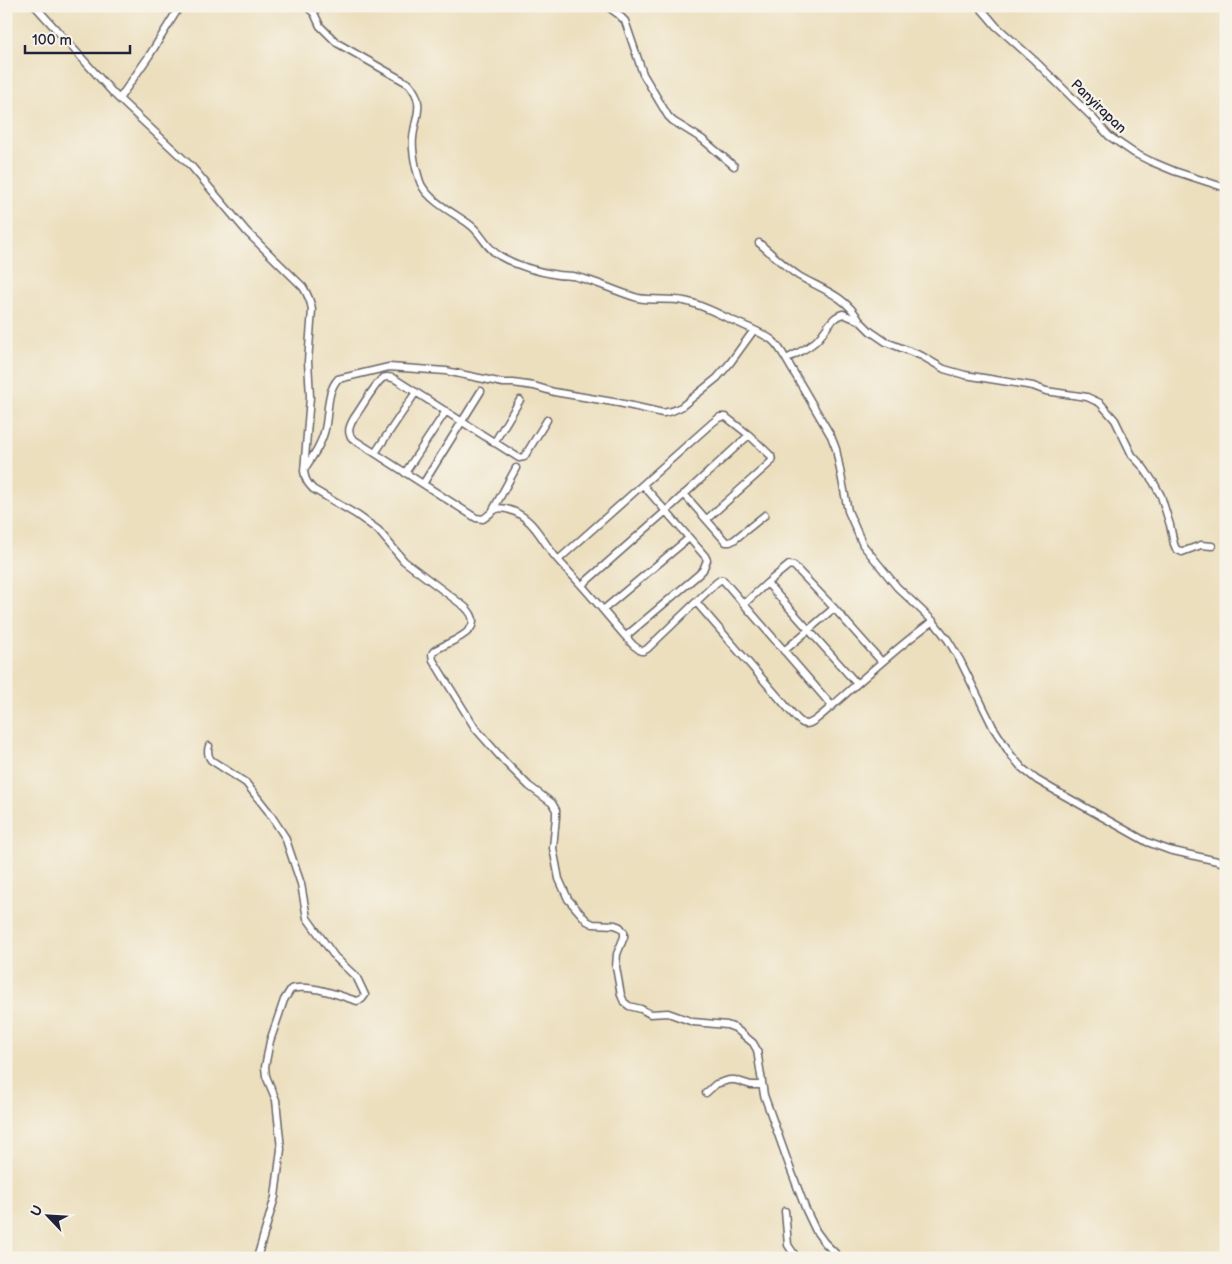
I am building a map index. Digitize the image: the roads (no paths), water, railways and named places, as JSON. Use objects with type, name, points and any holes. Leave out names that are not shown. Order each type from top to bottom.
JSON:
[{"type":"street","points":[[35,6],[119,99],[192,167],[247,232],[303,287],[309,298],[312,310],[308,361],[310,397],[305,458],[305,478],[307,484],[378,530],[404,561],[471,613],[473,620],[471,628],[462,636],[434,651],[432,654],[433,660],[475,728],[505,762],[529,786],[552,803],[556,810],[553,848],[559,879],[568,899],[587,921],[593,924],[615,925],[624,932],[624,937],[617,954],[616,967],[624,1002],[629,1006],[650,1014],[668,1013],[694,1022],[726,1025],[735,1028],[753,1043],[757,1050],[762,1085],[789,1165],[812,1223],[824,1242],[840,1258]]},
{"type":"street","points":[[119,99],[149,56],[180,6]]},
{"type":"street","points":[[306,6],[314,13],[320,26],[337,42],[409,84],[414,90],[418,98],[418,109],[413,138],[416,166],[421,186],[442,206],[475,228],[484,242],[494,252],[512,262],[539,271],[574,276],[638,298],[685,301],[713,311],[754,330],[772,341],[786,359],[831,436],[836,449],[848,511],[862,545],[896,587],[933,622],[948,640],[993,727],[1022,768],[1037,780],[1146,842],[1168,850],[1226,863]]},
{"type":"street","points":[[607,6],[625,21],[643,74],[668,116],[702,139],[734,166]]},
{"type":"street","name":"Panyirapan","points":[[979,6],[996,26],[1034,60],[1109,136],[1150,161],[1226,188]]},
{"type":"street","points":[[760,243],[797,274],[845,302],[870,332],[882,340],[922,356],[944,369],[966,375],[1033,386],[1046,391],[1087,397],[1100,403],[1116,420],[1132,455],[1143,467],[1162,496],[1176,549],[1182,552],[1201,546],[1212,546]]},
{"type":"street","points":[[786,359],[816,342],[832,320],[839,315],[843,314],[860,321]]},
{"type":"street","points":[[305,468],[316,451],[325,430],[330,394],[338,379],[388,367],[446,371],[503,383],[534,386],[554,392],[663,412],[672,411],[681,407],[717,378],[730,364],[754,330]]},
{"type":"street","points":[[516,468],[492,510],[486,517],[479,519],[353,439],[350,436],[350,428],[354,418],[377,384],[383,378],[388,377],[395,379],[519,458],[526,454],[547,420]]},
{"type":"street","points":[[423,484],[481,391]]},
{"type":"street","points":[[376,454],[416,392]]},
{"type":"street","points":[[494,442],[520,400]]},
{"type":"street","points":[[405,473],[446,411]]},
{"type":"street","points":[[558,560],[596,524],[712,423],[720,417],[726,417],[769,454],[772,461],[707,519]]},
{"type":"street","points":[[582,585],[749,435]]},
{"type":"street","points":[[626,636],[703,570],[707,560],[643,485]]},
{"type":"street","points":[[684,494],[726,542],[730,542],[765,515]]},
{"type":"street","points":[[492,510],[509,510],[518,513],[526,519],[535,528],[558,560],[633,645],[644,651],[716,582],[723,580],[832,706]]},
{"type":"street","points":[[603,610],[689,538]]},
{"type":"street","points":[[744,604],[789,565],[792,565],[834,608],[882,662]]},
{"type":"street","points":[[767,583],[857,684]]},
{"type":"street","points":[[696,602],[786,706],[805,724],[810,723],[832,706],[882,662],[933,622]]},
{"type":"street","points":[[784,651],[834,608]]},
{"type":"street","points":[[209,746],[208,756],[211,760],[246,783],[285,837],[301,884],[307,918],[336,957],[357,978],[365,995],[357,1001],[319,990],[295,988],[291,989],[284,1000],[270,1041],[265,1067],[266,1076],[276,1100],[282,1149],[275,1197],[256,1258]]},
{"type":"street","points":[[706,1093],[716,1084],[729,1080],[751,1085],[762,1085]]},
{"type":"street","points":[[785,1211],[789,1237],[788,1245],[799,1258]]},
{"type":"street","points":[[804,1258],[810,1258]]}]
